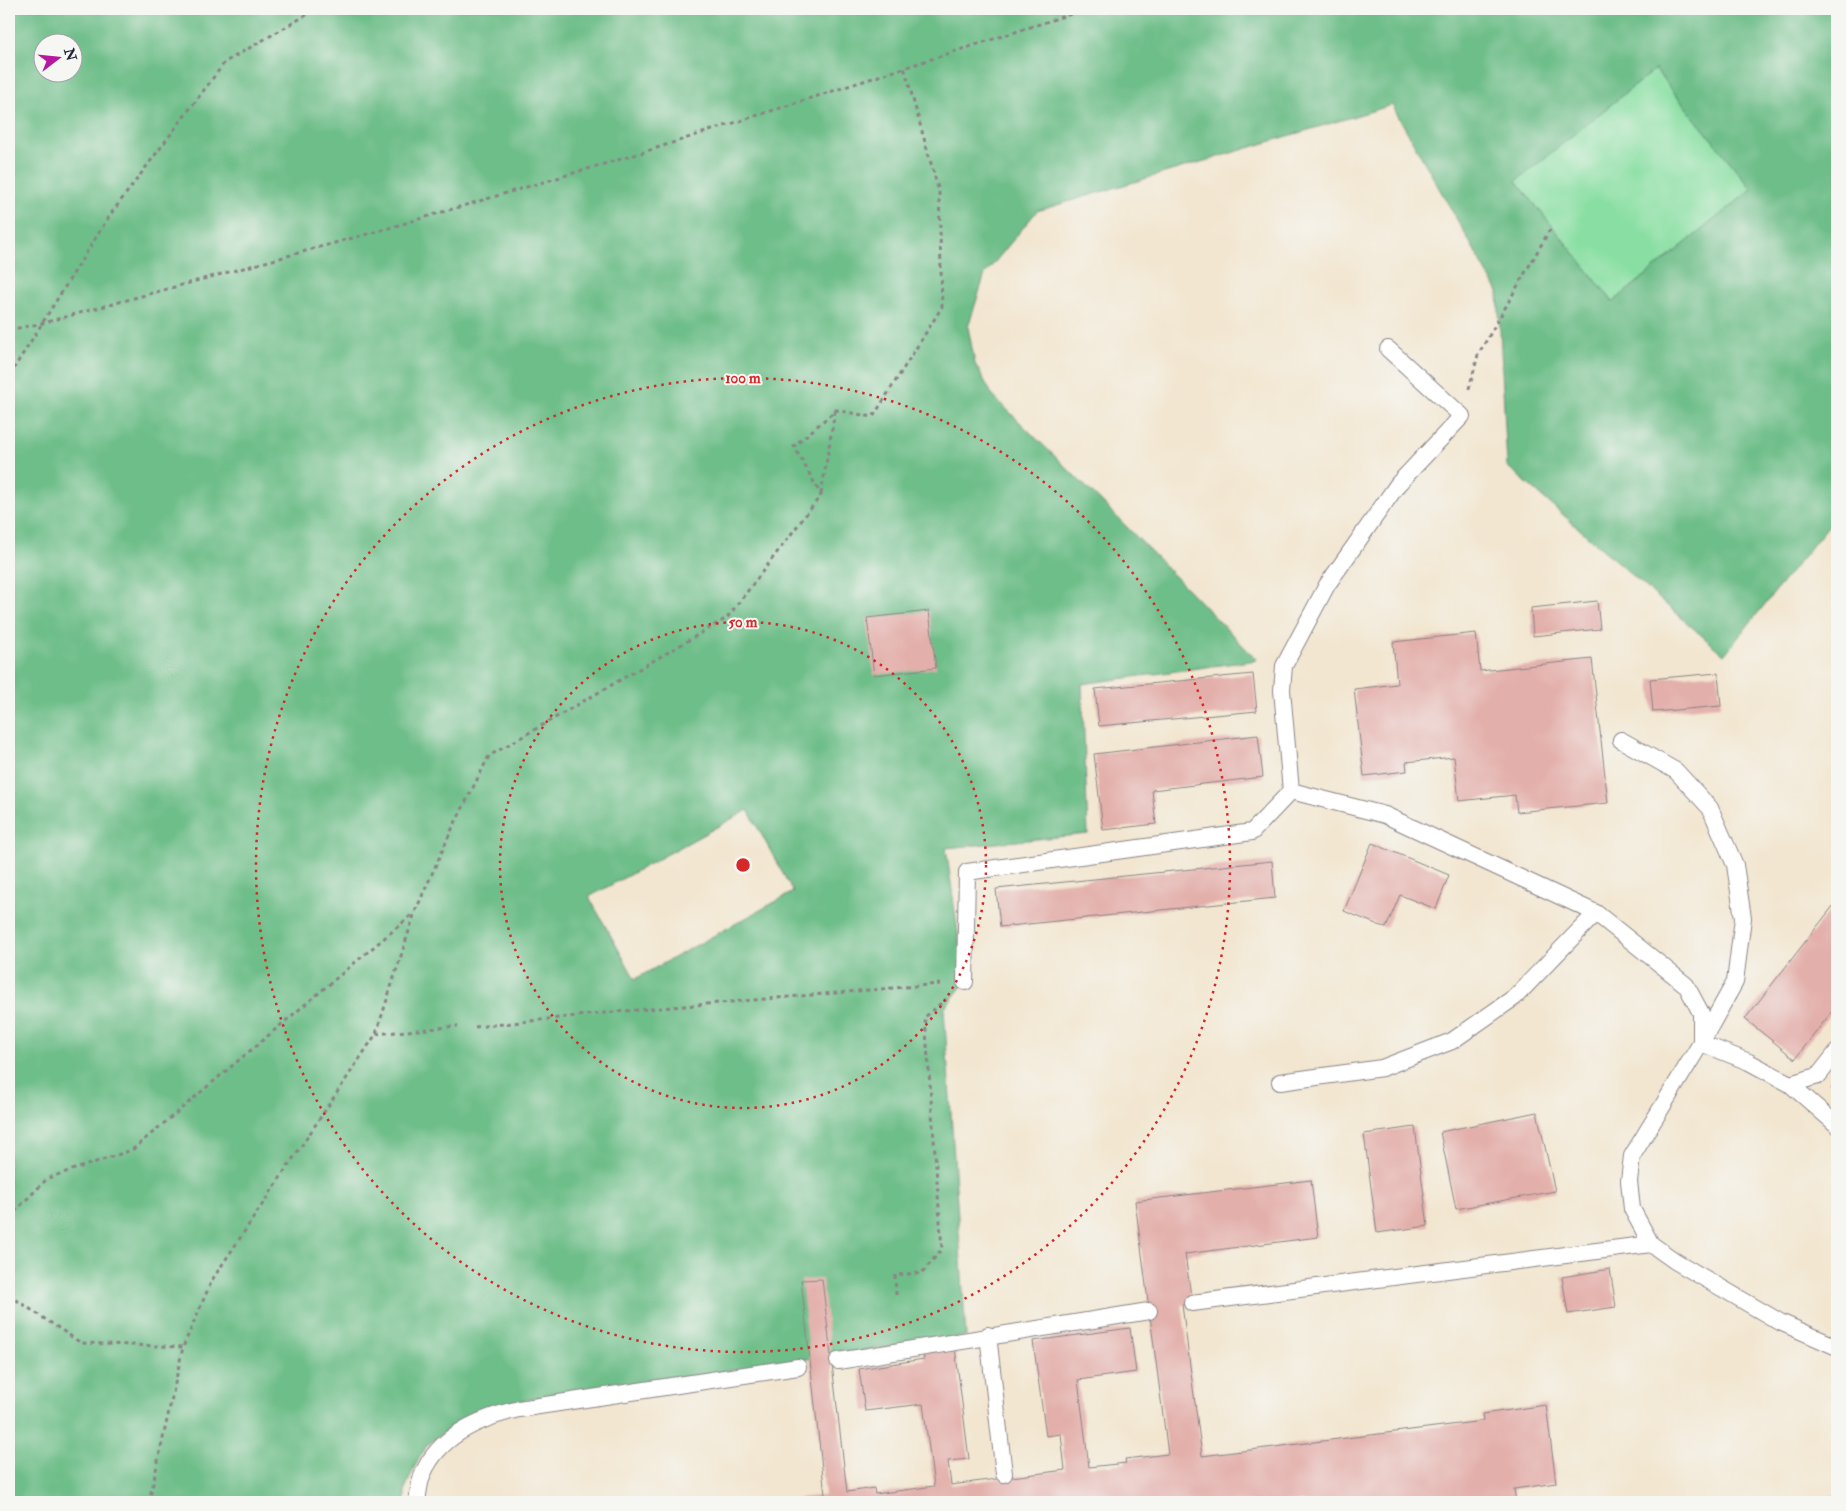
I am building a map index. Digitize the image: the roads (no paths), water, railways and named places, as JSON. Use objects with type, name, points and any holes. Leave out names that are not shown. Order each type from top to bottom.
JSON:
[{"type":"lane","points":[[965,982],[966,872],[1252,832],[1291,790],[1282,690],[1284,666],[1327,585],[1398,484],[1462,416],[1388,349]]},
{"type":"lane","points":[[1621,740],[1676,771],[1710,808],[1735,865],[1743,918],[1734,982],[1701,1043],[1632,1156],[1629,1181],[1632,1209],[1651,1244],[1675,1261],[1780,1322],[1837,1347]]},
{"type":"lane","points":[[1291,790],[1385,816],[1596,913],[1686,985],[1701,1013],[1701,1043]]},
{"type":"lane","points":[[1280,1082],[1382,1068],[1452,1042],[1515,997],[1596,913]]},
{"type":"lane","points":[[1701,1043],[1749,1062],[1790,1084],[1837,1124]]},
{"type":"lane","points":[[1790,1084],[1818,1076],[1837,1052]]},
{"type":"lane","points":[[1192,1303],[1651,1244]]},
{"type":"lane","points":[[838,1360],[1149,1311]]},
{"type":"lane","points":[[988,1336],[1004,1474]]},
{"type":"lane","points":[[417,1502],[421,1479],[428,1464],[441,1448],[458,1432],[476,1422],[500,1413],[798,1367]]}]
